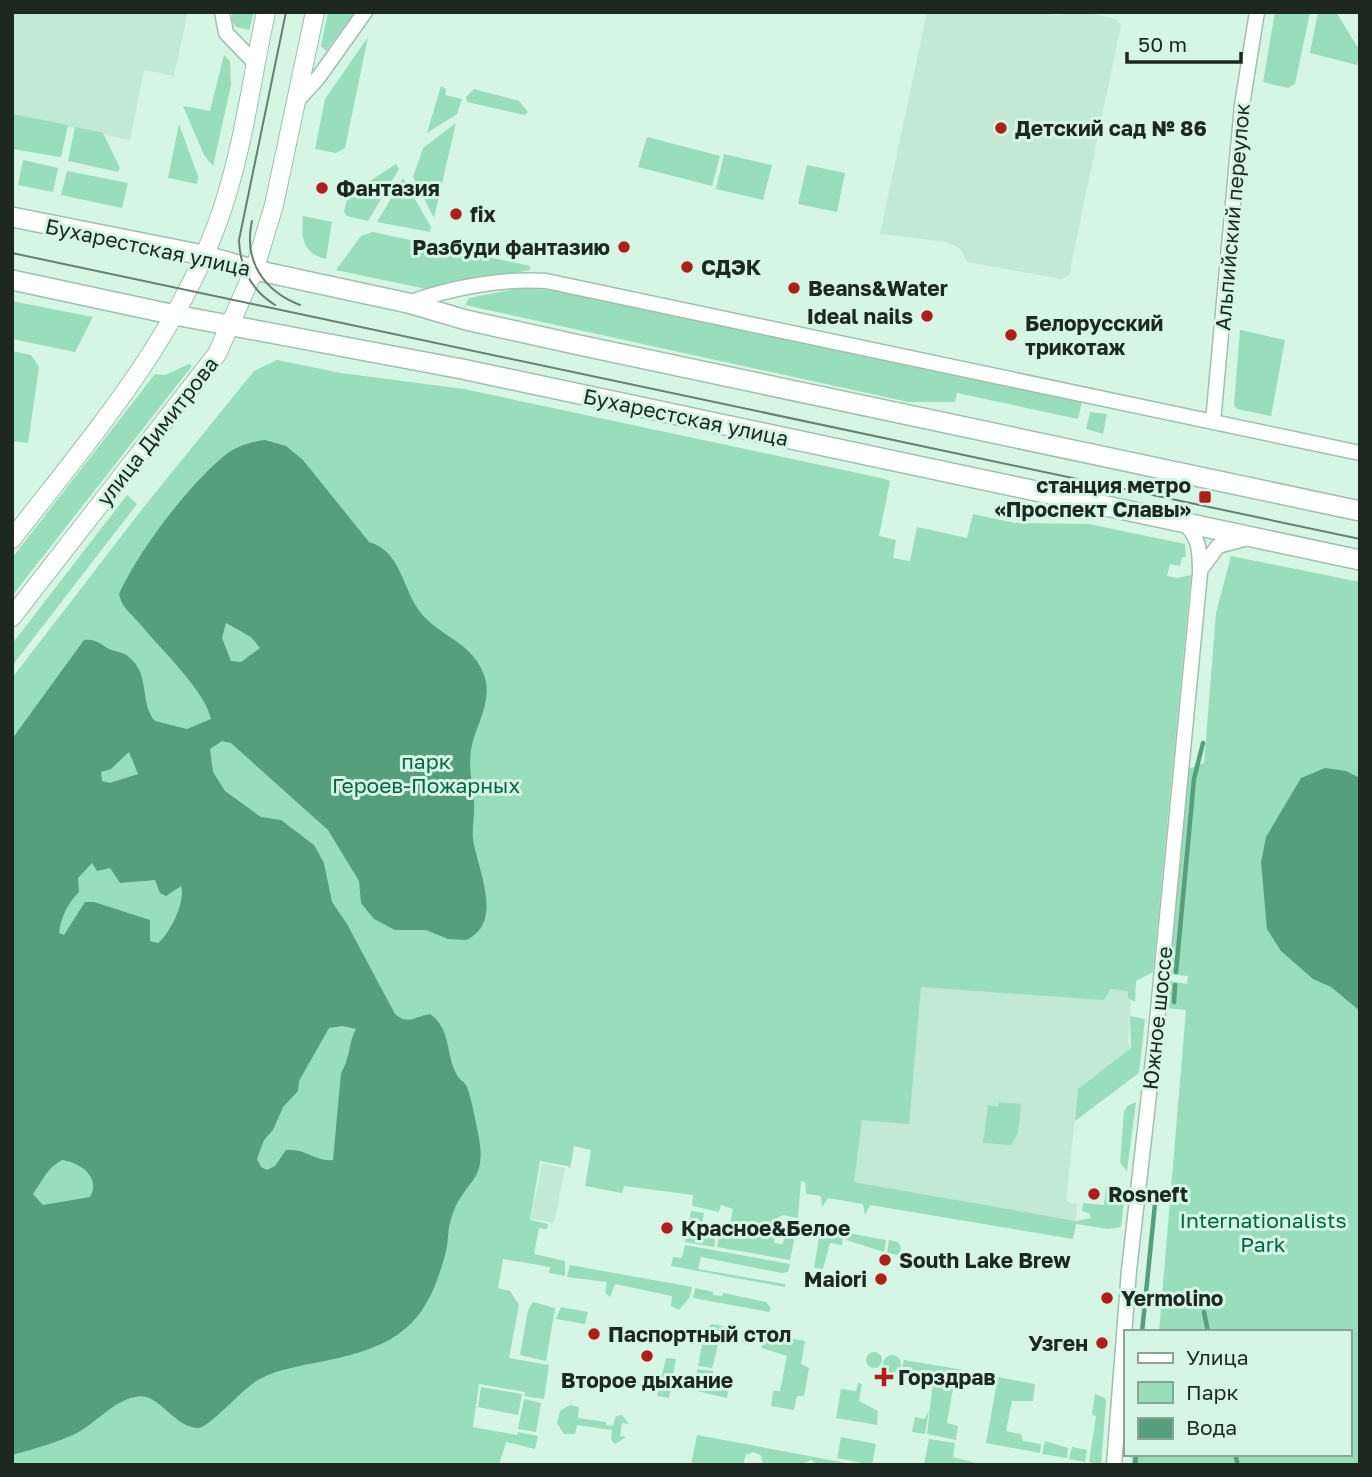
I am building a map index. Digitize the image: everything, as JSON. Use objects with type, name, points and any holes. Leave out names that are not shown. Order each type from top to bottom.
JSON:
[{"type":"main road","name":"Бухарестская улица","points":[[12,217],[203,255],[255,270],[408,303],[466,320],[554,340],[1360,511]]},
{"type":"main road","name":"Бухарестская улица","points":[[12,279],[175,315],[462,369],[1360,560]]},
{"type":"street","points":[[222,12],[226,33],[255,63]]},
{"type":"street","points":[[12,539],[140,371],[175,315],[227,194],[266,12]]},
{"type":"street","name":"улица Димитрова","points":[[12,617],[206,371],[231,326],[255,270],[274,205],[315,12]]},
{"type":"street","name":"улица Димитрова","points":[[296,102],[318,78],[365,12]]},
{"type":"street","name":"Альпийский переулок","points":[[1213,422],[1242,105],[1257,12]]},
{"type":"street","name":"Бухарестская улица","points":[[408,303],[429,295],[521,279],[546,281],[1360,453]]},
{"type":"street","name":"Южное шоссе","points":[[1124,1330],[1200,571],[1196,539],[1191,530],[1181,522]]},
{"type":"street","points":[[1200,571],[1218,546],[1233,540],[1258,539]]},
{"type":"street","name":"Южное шоссе","points":[[1114,1465],[1124,1335]]},
{"type":"shaded area","points":[[12,12],[188,12],[174,76],[144,70],[130,140],[12,115]]},
{"type":"shaded area","name":"Детский сад № 86","points":[[927,12],[1042,12],[1055,15],[1084,12],[1116,19],[1121,25],[1069,275],[1062,279],[967,262],[960,248],[946,242],[880,234]]},
{"type":"shaded area","points":[[913,961],[1132,984],[1128,1042],[1131,1048],[1078,1090],[1066,1201],[1077,1204],[1076,1221],[854,1182],[865,1092]]},
{"type":"shaded area","points":[[542,1163],[565,1168],[554,1223],[531,1219]]},
{"type":"green space","points":[[232,12],[254,12],[249,30],[236,27],[232,21]]},
{"type":"green space","points":[[328,12],[355,12],[326,51],[321,46]]},
{"type":"green space","points":[[1275,12],[1310,12],[1295,84],[1288,88],[1263,82]]},
{"type":"green space","points":[[1318,12],[1336,12],[1360,51],[1357,65],[1310,53]]},
{"type":"green space","points":[[368,37],[345,148],[336,153],[315,149],[325,99]]},
{"type":"green space","points":[[224,55],[230,61],[231,85],[213,166],[204,155],[183,106],[210,111]]},
{"type":"green space","points":[[441,86],[446,89],[445,95],[462,99],[457,114],[427,133]]},
{"type":"green space","points":[[474,89],[519,101],[528,112],[525,115],[467,102],[466,97]]},
{"type":"green space","points":[[12,114],[68,125],[61,157],[12,149]]},
{"type":"green space","points":[[456,123],[434,218],[413,177],[423,148]]},
{"type":"green space","points":[[179,124],[198,176],[197,184],[168,178]]},
{"type":"green space","points":[[75,127],[103,133],[120,168],[118,172],[68,161]]},
{"type":"green space","points":[[647,137],[720,156],[712,186],[638,167]]},
{"type":"green space","points":[[724,154],[772,165],[763,200],[716,189]]},
{"type":"green space","points":[[23,160],[58,168],[53,192],[18,185]]},
{"type":"green space","points":[[396,164],[399,169],[368,221],[347,216],[344,212],[348,195]]},
{"type":"green space","points":[[807,165],[845,173],[837,212],[798,204]]},
{"type":"green space","points":[[67,171],[128,183],[122,208],[61,195]]},
{"type":"green space","points":[[403,178],[431,227],[430,232],[377,222]]},
{"type":"green space","points":[[303,216],[332,222],[326,259],[312,253],[305,244]]},
{"type":"green space","points":[[373,232],[530,266],[530,270],[426,289],[336,270],[361,236]]},
{"type":"green space","points":[[521,288],[559,291],[1082,402],[1078,419],[957,393],[955,402],[908,402],[465,305],[469,298]]},
{"type":"green space","points":[[12,301],[93,317],[75,352],[12,339]]},
{"type":"green space","points":[[1240,330],[1285,340],[1271,416],[1237,409],[1234,405]]},
{"type":"green space","points":[[12,351],[31,355],[39,367],[28,443],[12,441]]},
{"type":"green space","name":"парк Героев-Пожарных","points":[[277,360],[341,373],[464,389],[881,478],[890,481],[879,536],[896,540],[893,558],[910,561],[917,527],[967,538],[973,514],[1015,523],[1089,524],[1185,544],[1186,557],[1182,557],[1180,566],[1170,564],[1167,576],[1177,578],[1191,575],[1153,972],[1136,981],[1135,1002],[1128,998],[1128,991],[1110,989],[1104,1000],[921,987],[909,1124],[862,1120],[854,1182],[1076,1221],[1091,1218],[1089,1213],[1082,1211],[1083,1203],[1104,1205],[1106,1186],[1125,1191],[1121,1227],[1109,1229],[1076,1224],[1073,1239],[870,1205],[865,1215],[863,1204],[828,1198],[822,1207],[821,1196],[806,1194],[805,1182],[801,1181],[798,1218],[783,1215],[778,1218],[774,1243],[783,1244],[788,1220],[798,1221],[790,1260],[717,1247],[720,1233],[728,1234],[733,1209],[721,1205],[719,1212],[692,1206],[693,1195],[624,1186],[622,1193],[585,1186],[591,1150],[574,1146],[570,1169],[568,1166],[540,1161],[530,1220],[548,1224],[547,1229],[539,1228],[534,1254],[565,1261],[565,1276],[549,1273],[550,1267],[503,1259],[498,1288],[510,1291],[519,1305],[509,1358],[549,1365],[544,1399],[524,1396],[525,1392],[479,1384],[473,1427],[538,1436],[535,1449],[506,1442],[499,1465],[12,1465],[12,678],[143,508],[254,371]]},
{"type":"green space","points":[[189,364],[192,366],[12,596],[12,558],[155,374],[165,375]]},
{"type":"green space","points":[[1090,412],[1107,414],[1103,434],[1086,429]]},
{"type":"green space","points":[[127,495],[137,504],[12,666],[12,644]]},
{"type":"green space","name":"Internationalists Park","points":[[1231,556],[1360,582],[1360,1465],[1132,1465],[1132,1456],[1351,1456],[1351,1330],[1159,1330],[1186,1010],[1166,1008],[1169,981],[1187,984],[1188,976],[1170,974],[1188,769],[1204,763],[1216,613]]},
{"type":"green space","points":[[1130,1016],[1145,1019],[1139,1073],[1075,1121],[1078,1089],[1131,1048]]},
{"type":"green space","points":[[999,1102],[1021,1104],[1018,1133],[1011,1145],[983,1143],[988,1105],[998,1107]]},
{"type":"green space","points":[[1136,1102],[1127,1171],[1120,1163],[1124,1112],[1127,1106]]},
{"type":"green space","points":[[691,1211],[704,1213],[702,1226],[716,1229],[714,1247],[685,1242]]},
{"type":"green space","points":[[828,1229],[844,1232],[842,1245],[830,1243],[823,1269],[814,1268],[819,1237]]},
{"type":"green space","points":[[848,1233],[886,1240],[884,1252],[846,1240]]},
{"type":"green space","points":[[889,1240],[898,1242],[901,1247],[898,1269],[898,1255],[887,1253]]},
{"type":"green space","points":[[685,1245],[790,1264],[788,1272],[782,1273],[701,1257],[698,1269],[785,1284],[785,1287],[671,1266],[673,1257],[682,1258]]},
{"type":"green space","points":[[570,1265],[692,1287],[690,1297],[679,1310],[671,1306],[672,1296],[615,1284],[610,1297],[605,1293],[607,1282],[567,1277]]},
{"type":"green space","points":[[695,1288],[713,1292],[713,1295],[722,1296],[723,1293],[766,1302],[771,1308],[769,1312],[693,1298]]},
{"type":"green space","points":[[533,1302],[555,1308],[546,1361],[520,1355],[528,1310]]},
{"type":"green space","points":[[561,1307],[588,1312],[585,1324],[556,1319]]},
{"type":"green space","points":[[712,1324],[726,1327],[724,1335],[720,1338],[712,1368],[698,1366],[705,1330]]},
{"type":"green space","points":[[749,1329],[755,1331],[755,1343],[749,1345],[743,1343],[741,1337],[743,1331]]},
{"type":"green space","points":[[762,1333],[805,1341],[801,1364],[809,1368],[804,1396],[797,1396],[794,1410],[771,1406],[773,1391],[780,1391],[787,1356],[762,1348]]},
{"type":"green space","points":[[874,1352],[880,1354],[880,1366],[874,1368],[868,1366],[866,1360],[868,1354]]},
{"type":"green space","points":[[892,1355],[898,1358],[901,1364],[898,1370],[892,1373],[886,1370],[883,1364],[886,1358]]},
{"type":"green space","points":[[666,1358],[676,1359],[669,1398],[657,1396]]},
{"type":"green space","points":[[904,1360],[964,1370],[966,1379],[955,1377],[947,1423],[958,1426],[956,1440],[927,1434],[933,1382],[901,1372]]},
{"type":"green space","points":[[697,1369],[713,1371],[713,1375],[730,1384],[727,1398],[697,1391]]},
{"type":"green space","points":[[998,1377],[1035,1384],[1033,1401],[1012,1401],[1006,1431],[1021,1434],[1023,1441],[1041,1444],[1040,1453],[986,1443]]},
{"type":"green space","points":[[858,1383],[862,1384],[859,1401],[878,1411],[877,1425],[836,1418],[841,1389],[856,1391]]},
{"type":"green space","points":[[481,1387],[522,1394],[518,1415],[478,1407]]},
{"type":"green space","points":[[1095,1394],[1105,1398],[1106,1402],[1101,1465],[1089,1462],[1096,1416],[1092,1415]]},
{"type":"green space","points":[[524,1399],[541,1403],[536,1432],[518,1429]]},
{"type":"green space","points":[[570,1405],[579,1407],[578,1418],[606,1422],[606,1425],[613,1426],[616,1416],[622,1415],[629,1424],[622,1423],[620,1436],[626,1437],[615,1444],[611,1440],[612,1430],[577,1425],[575,1434],[564,1434],[557,1423],[560,1411]]},
{"type":"green space","points":[[929,1410],[925,1434],[912,1432],[915,1417],[925,1419]]},
{"type":"green space","points":[[697,1435],[857,1465],[818,1465],[811,1460],[800,1465],[763,1465],[761,1455],[753,1452],[746,1455],[743,1465],[691,1465]]},
{"type":"green space","points":[[841,1437],[876,1444],[872,1465],[837,1458]]},
{"type":"green space","points":[[929,1439],[955,1443],[953,1457],[984,1465],[924,1465]]},
{"type":"green space","points":[[1045,1441],[1068,1448],[1067,1458],[1042,1454]]},
{"type":"green space","points":[[1072,1447],[1087,1450],[1085,1462],[1069,1459]]},
{"type":"water","points":[[265,440],[286,446],[303,460],[369,542],[388,553],[420,612],[465,648],[480,666],[487,688],[470,763],[474,807],[473,839],[486,894],[484,921],[478,932],[466,940],[448,939],[426,930],[395,930],[374,919],[361,903],[359,881],[328,830],[231,743],[222,741],[210,749],[213,772],[225,791],[261,817],[281,820],[314,845],[324,863],[332,902],[347,924],[395,1014],[408,1020],[430,1014],[442,1027],[453,1067],[466,1085],[470,1098],[478,1133],[480,1163],[451,1219],[446,1250],[429,1297],[420,1313],[394,1337],[357,1353],[286,1369],[258,1380],[210,1422],[198,1428],[181,1422],[151,1399],[135,1397],[119,1403],[77,1433],[12,1455],[12,739],[84,640],[95,641],[124,654],[136,664],[143,680],[147,706],[155,721],[187,729],[211,719],[200,695],[122,604],[119,594],[151,539],[195,484],[229,453],[243,445]],"holes":[[[226,623],[251,637],[260,648],[241,662],[231,661],[222,638]],[[129,752],[138,774],[110,783],[102,781],[101,772],[111,769]],[[92,863],[97,871],[110,868],[120,883],[155,880],[160,893],[166,896],[181,886],[179,908],[172,925],[158,943],[150,941],[150,920],[94,902],[85,902],[64,935],[59,933],[60,927],[66,910],[79,892],[78,878]],[[342,1026],[356,1029],[341,1073],[333,1160],[286,1150],[275,1166],[267,1170],[261,1167],[257,1159],[264,1140],[273,1130],[283,1107],[298,1091],[299,1081],[329,1028]],[[62,1160],[76,1164],[87,1172],[93,1183],[90,1197],[43,1205],[33,1194],[53,1167]]]},
{"type":"water","points":[[1325,768],[1346,771],[1360,778],[1360,1011],[1331,987],[1313,979],[1281,951],[1267,929],[1261,862],[1266,837],[1301,778]]},
{"type":"waterway","points":[[1176,972],[1194,779],[1203,743]]},
{"type":"waterway","points":[[1174,1002],[1175,985]]},
{"type":"waterway","points":[[1142,1330],[1156,1194]]},
{"type":"waterway","points":[[1204,1312],[1208,1330]]},
{"type":"waterway","points":[[1135,1465],[1136,1456]]},
{"type":"waterway","points":[[1236,1456],[1238,1465]]},
{"type":"tram line","points":[[275,305],[259,293],[248,278],[239,240],[286,12]]},
{"type":"tram line","points":[[252,221],[251,249],[259,273],[276,292],[300,305]]},
{"type":"tram line","points":[[12,253],[1360,539]]},
{"type":"place","name":"Детский сад № 86","points":[[1001,128]]},
{"type":"place","name":"Фантазия","points":[[322,188]]},
{"type":"place","name":"fix","points":[[456,214]]},
{"type":"place","name":"Разбуди фантазию","points":[[624,247]]},
{"type":"place","name":"СДЭК","points":[[687,267]]},
{"type":"place","name":"Beans&Water","points":[[794,288]]},
{"type":"place","name":"Ideal nails","points":[[927,316]]},
{"type":"place","name":"Белорусский трикотаж","points":[[1011,335]]},
{"type":"place","name":"станция метро «Проспект Славы»","points":[[1205,497]]},
{"type":"place","name":"Rosneft","points":[[1094,1194]]},
{"type":"place","name":"Красное&Белое","points":[[667,1228]]},
{"type":"place","name":"South Lake Brew","points":[[885,1260]]},
{"type":"place","name":"Maiori","points":[[881,1279]]},
{"type":"place","name":"Yermolino","points":[[1107,1298]]},
{"type":"place","name":"Паспортный стол","points":[[594,1334]]},
{"type":"place","name":"Узген","points":[[1102,1343]]},
{"type":"place","name":"Второе дыхание","points":[[647,1356]]},
{"type":"place","name":"Горздрав","points":[[884,1377]]}]
